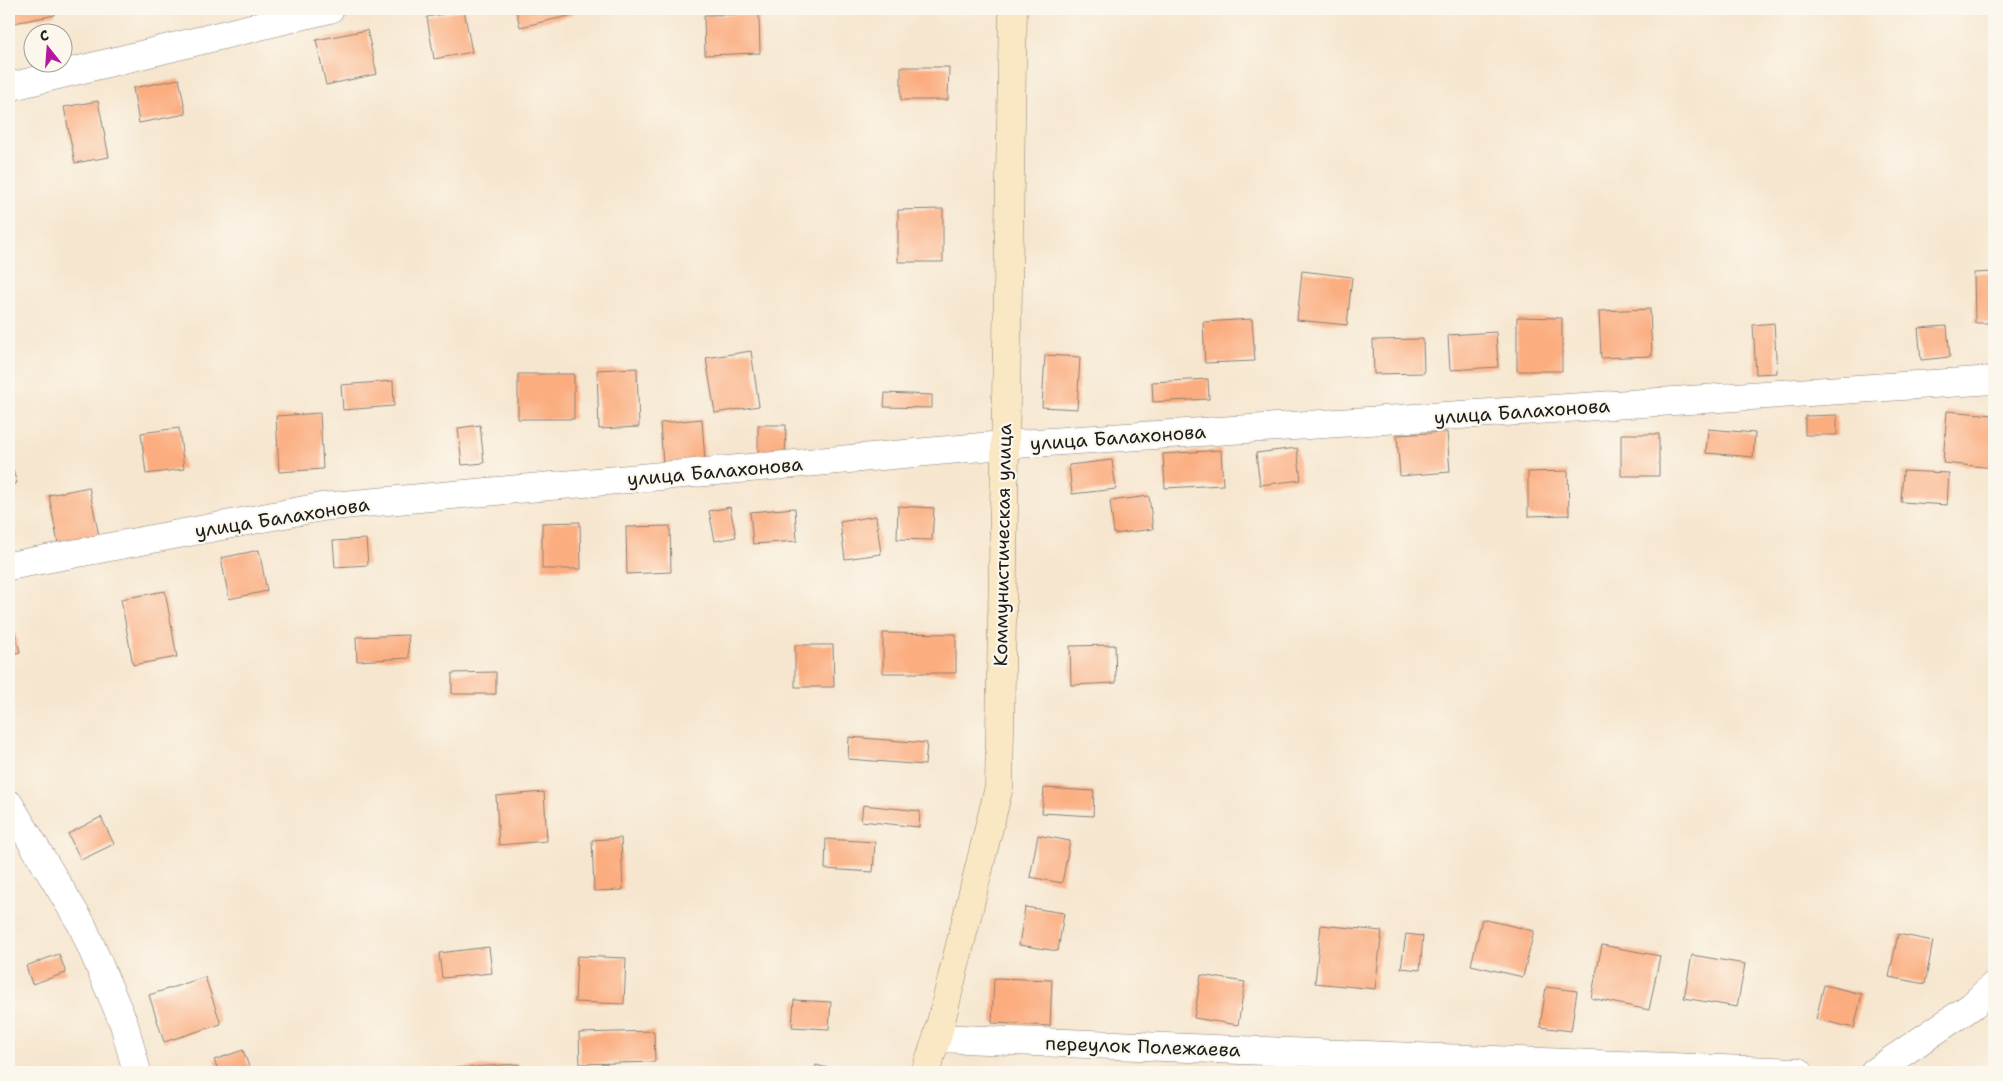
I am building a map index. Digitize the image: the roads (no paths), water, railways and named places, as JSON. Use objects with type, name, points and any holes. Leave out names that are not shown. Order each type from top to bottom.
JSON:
[{"type":"street","points":[[9,87],[330,9]]},
{"type":"street","name":"Коммунистическая улица","points":[[926,1072],[937,1038],[999,787],[1003,445],[1012,9]]},
{"type":"street","name":"улица Балахонова","points":[[9,566],[321,507],[1003,445],[1994,380]]},
{"type":"street","points":[[9,804],[82,926],[124,1024],[137,1072]]},
{"type":"street","points":[[1874,1072],[1972,1006],[1994,985]]},
{"type":"street","name":"переулок Полежаева","points":[[937,1038],[1799,1072]]}]
